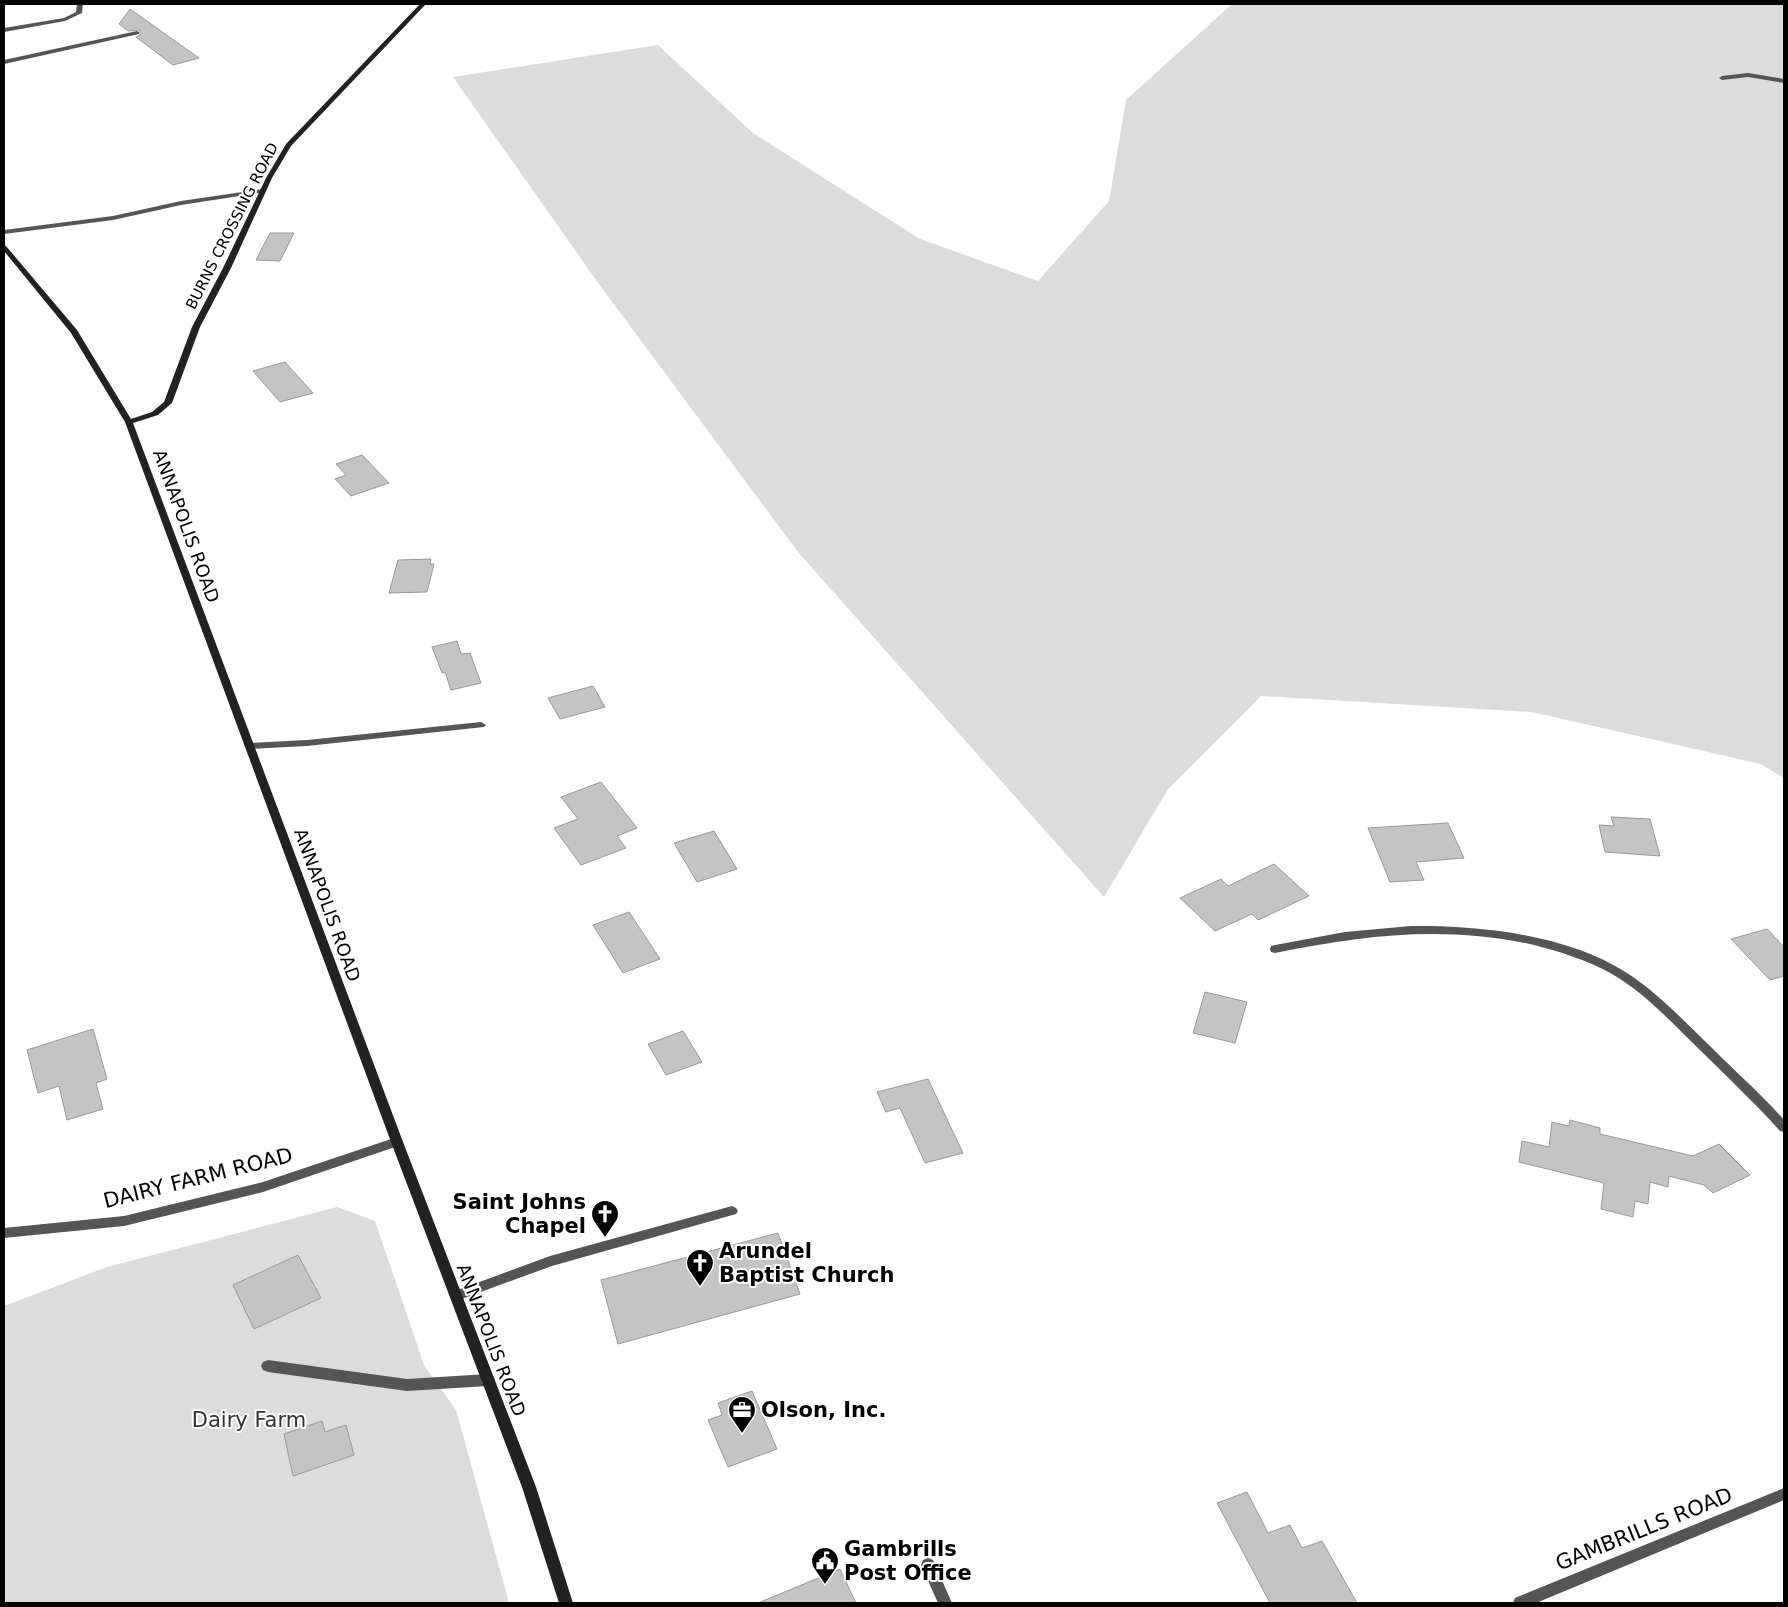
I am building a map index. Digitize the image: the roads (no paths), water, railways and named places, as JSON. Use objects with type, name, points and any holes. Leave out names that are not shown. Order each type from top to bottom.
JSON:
[{"type":"main road","name":"BURNS CROSSING ROAD","points":[[129,422],[154,415],[168,403],[196,327],[227,268],[263,191],[290,143],[423,4]]},
{"type":"main road","name":"ANNAPOLIS ROAD","points":[[4,247],[74,332],[129,422],[397,1142],[529,1487],[566,1603]]},
{"type":"street","points":[[4,30],[65,19],[79,13],[80,4]]},
{"type":"street","points":[[4,62],[137,33]]},
{"type":"street","points":[[1722,78],[1748,76],[1784,81]]},
{"type":"street","points":[[4,232],[113,218],[181,203],[263,191]]},
{"type":"street","points":[[249,746],[307,743],[481,725]]},
{"type":"street","points":[[1275,949],[1365,932],[1423,928],[1494,933],[1565,950],[1595,962],[1624,977],[1696,1039],[1784,1128]]},
{"type":"street","name":"DAIRY FARM ROAD","points":[[4,1233],[124,1221],[263,1187],[397,1142]]},
{"type":"street","points":[[456,1296],[550,1260],[732,1211]]},
{"type":"street","points":[[268,1366],[406,1385],[488,1380]]},
{"type":"street","name":"GAMBRILLS ROAD","points":[[1520,1603],[1784,1494]]},
{"type":"street","points":[[928,1565],[945,1603]]},
{"type":"place","name":"Saint Johns Chapel","points":[[605,1238]]},
{"type":"place","name":"Arundel Baptist Church","points":[[700,1287]]},
{"type":"place","name":"Olson, Inc.","points":[[742,1434]]},
{"type":"place","name":"Gambrills Post Office","points":[[825,1585]]},
{"type":"park label","name":"Dairy Farm","points":[[249,1420]]}]
